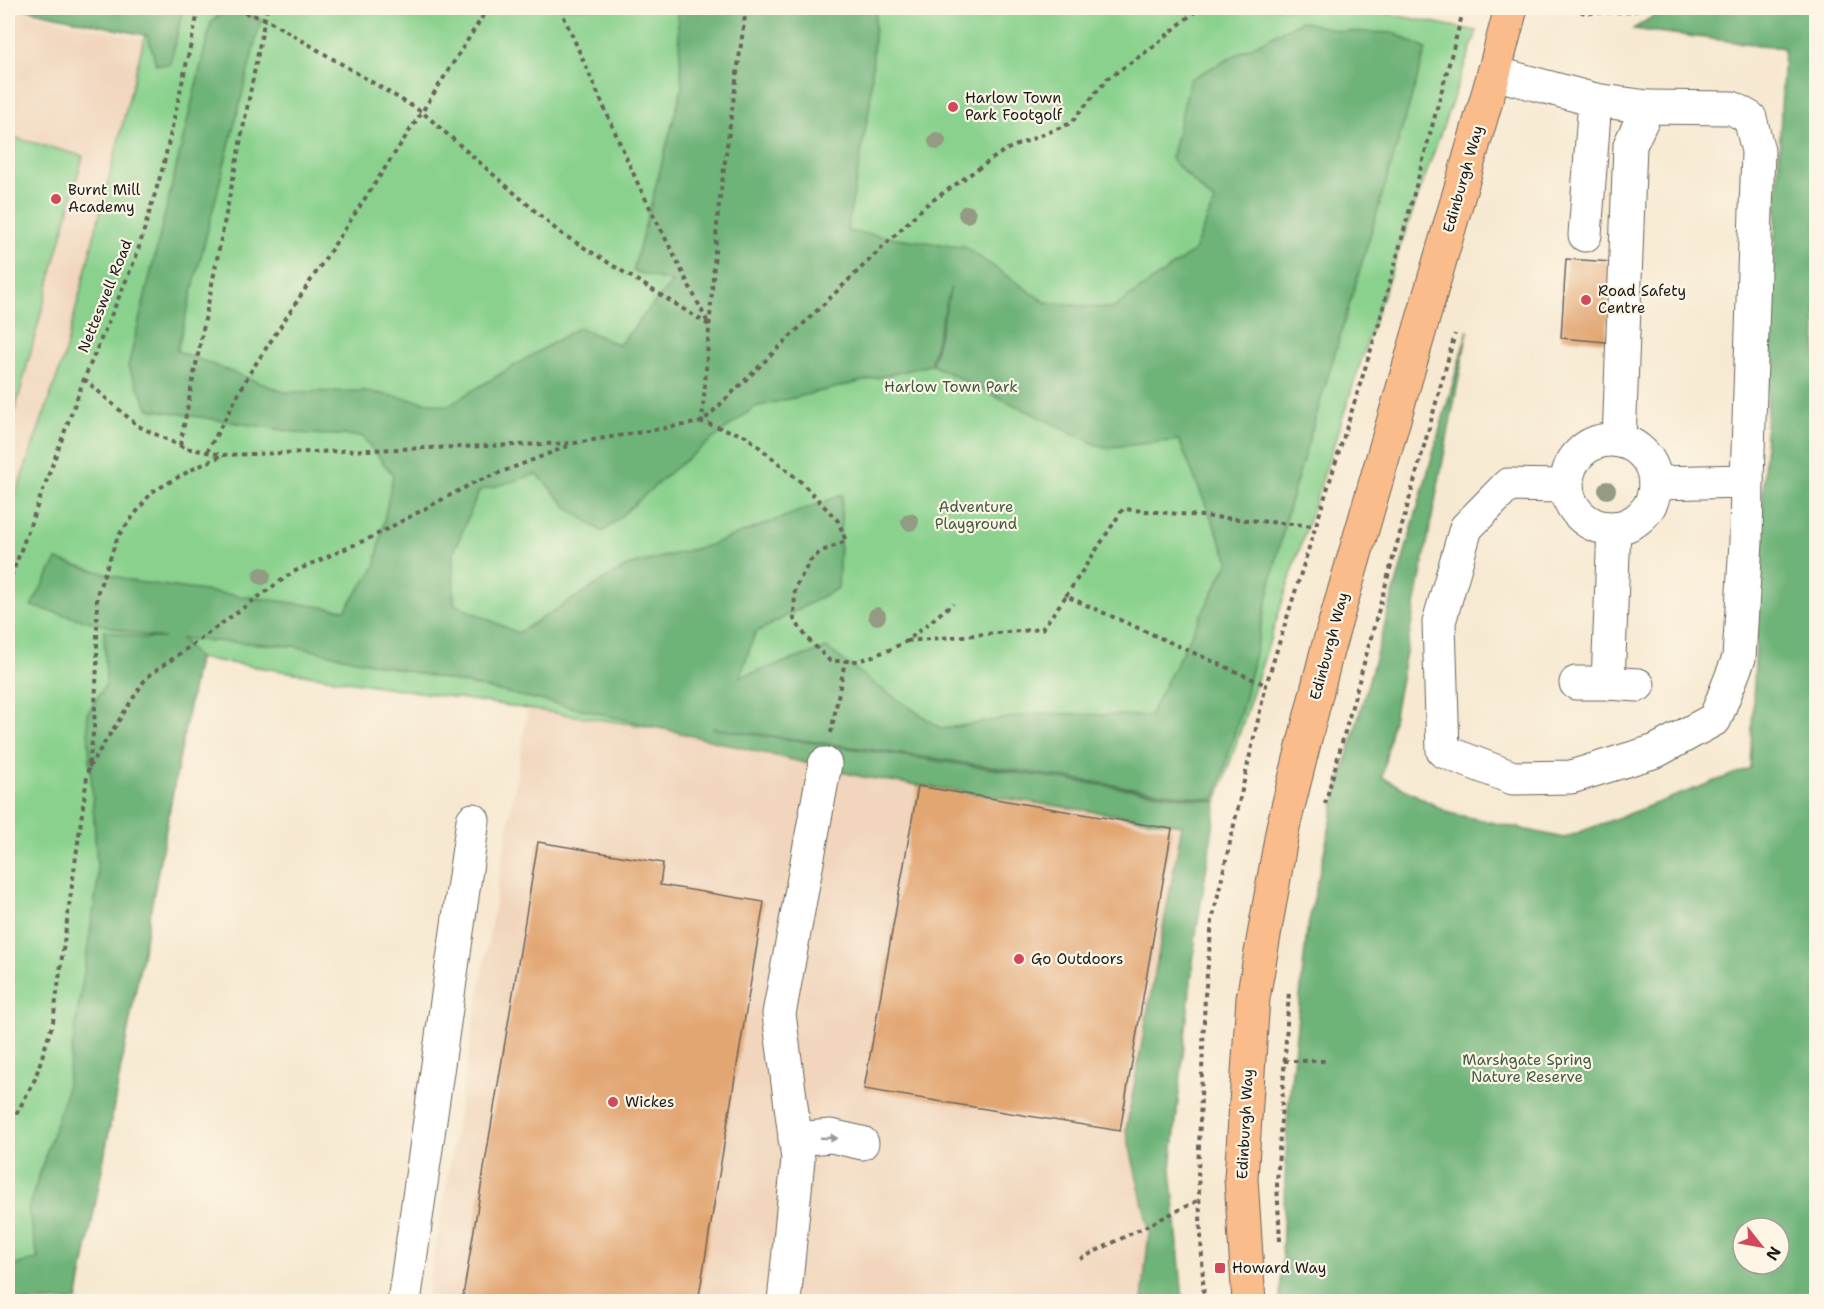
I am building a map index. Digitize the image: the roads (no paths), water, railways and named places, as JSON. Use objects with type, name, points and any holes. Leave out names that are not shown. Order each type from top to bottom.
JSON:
[{"type":"highway","name":"Edinburgh Way","points":[[1249,1302],[1242,1178],[1253,998],[1284,827],[1327,651],[1511,8]]},
{"type":"lane","points":[[1494,73],[1595,100],[1648,107],[1732,108],[1750,118],[1758,151],[1746,481],[1746,542],[1739,658],[1715,719],[1656,751],[1571,777],[1514,778],[1443,751],[1439,622],[1466,528],[1508,485],[1567,486]]},
{"type":"lane","points":[[1585,235],[1595,100]]},
{"type":"lane","points":[[1619,441],[1630,145],[1648,107]]},
{"type":"lane","points":[[1619,441],[1642,452],[1651,464],[1655,483],[1653,498],[1645,513],[1633,523],[1614,528],[1599,526],[1585,520],[1575,509],[1568,495],[1569,470],[1576,456],[1595,443],[1619,441]]},
{"type":"lane","points":[[1655,483],[1746,481]]},
{"type":"lane","points":[[1607,684],[1614,528]]},
{"type":"lane","points":[[784,1302],[798,1160],[779,1014],[825,764]]},
{"type":"lane","points":[[404,1302],[473,820]]},
{"type":"lane","points":[[795,1138],[831,1136],[862,1143]]},
{"type":"place","name":"Harlow Town Park Footgolf","points":[[953,107]]},
{"type":"place","name":"Burnt Mill Academy","points":[[56,199]]},
{"type":"place","name":"Road Safety Centre","points":[[1586,300]]},
{"type":"place","name":"Go Outdoors","points":[[1019,959]]},
{"type":"place","name":"Wickes","points":[[613,1102]]},
{"type":"place","name":"Howard Way","points":[[1220,1268]]},
{"type":"park label","name":"Harlow Town Park","points":[[951,387]]},
{"type":"park label","name":"Adventure Playground","points":[[976,516]]},
{"type":"park label","name":"Marshgate Spring Nature Reserve","points":[[1527,1068]]}]
